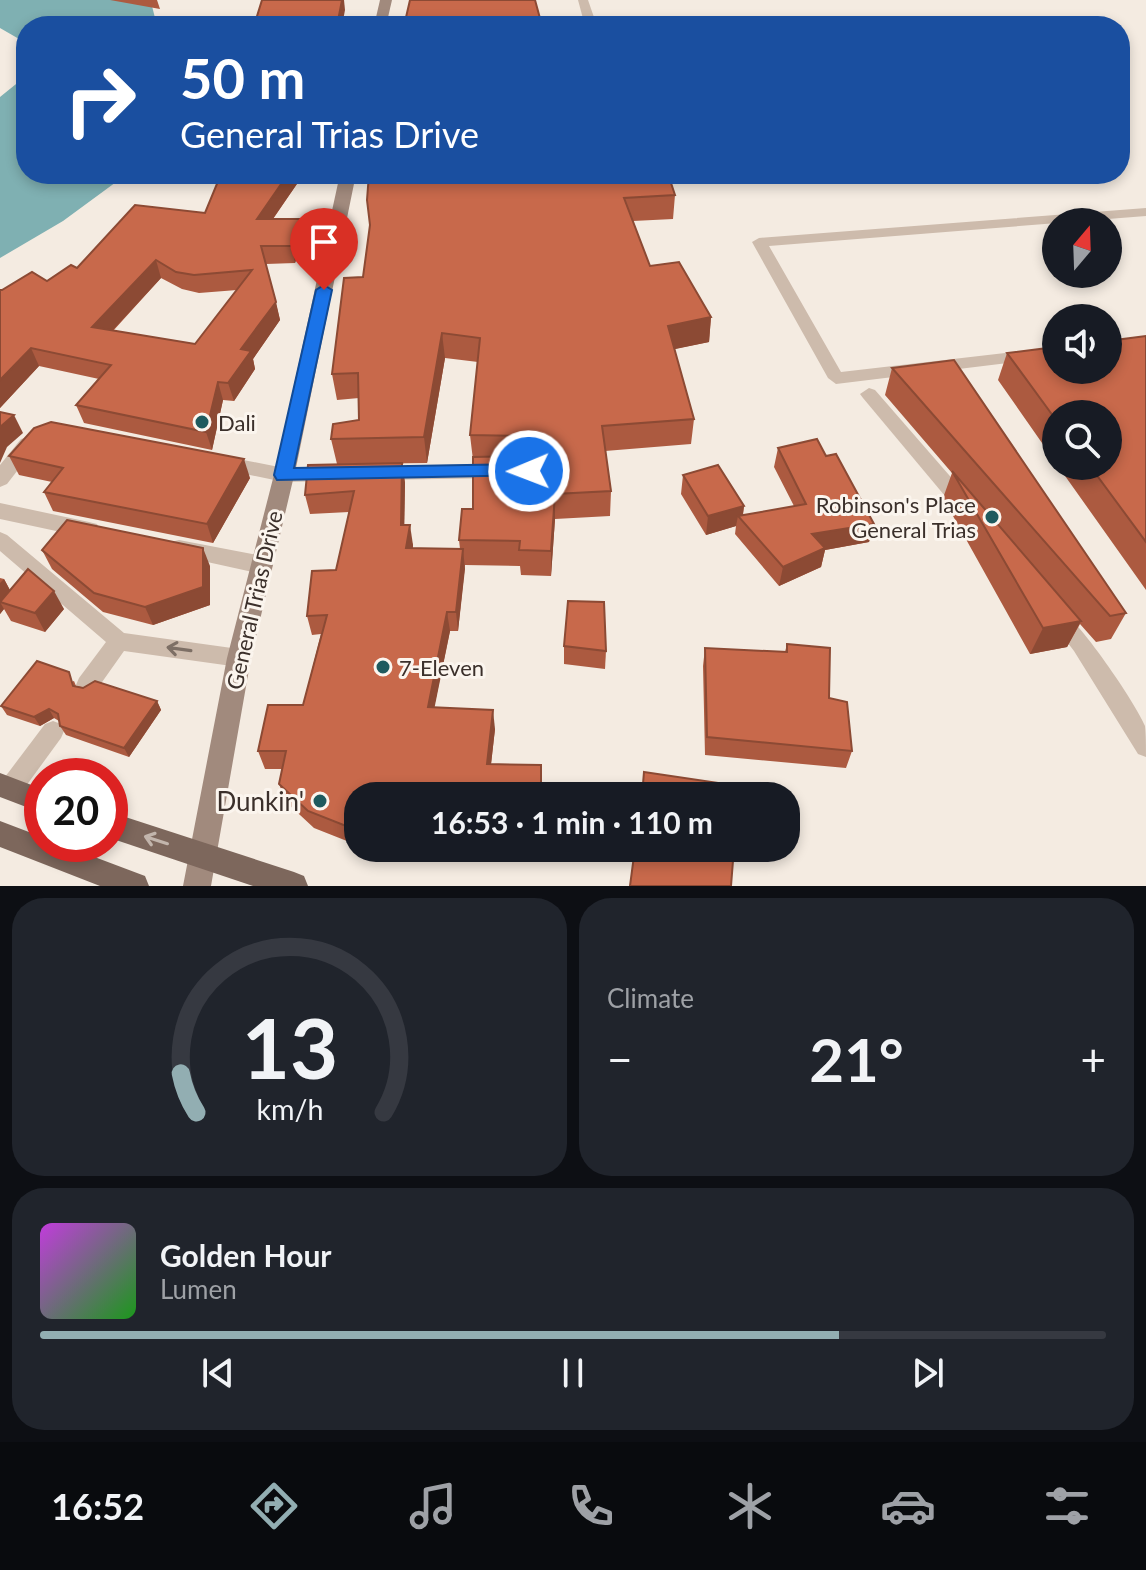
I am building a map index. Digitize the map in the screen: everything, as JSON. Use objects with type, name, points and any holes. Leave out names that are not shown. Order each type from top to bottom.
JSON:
[{"type":"main road","name":"General Trias Drive","points":[[197,886],[239,658],[284,475],[346,184]]},
{"type":"main road","points":[[5,787],[24,794]]},
{"type":"main road","points":[[128,831],[294,886]]},
{"type":"main road","points":[[0,834],[135,886]]},
{"type":"street","points":[[0,479],[33,439],[46,431]]},
{"type":"street","points":[[195,457],[284,475]]},
{"type":"street","points":[[0,511],[108,533]]},
{"type":"street","points":[[154,543],[262,565]]},
{"type":"lane","points":[[1042,355],[969,371],[836,378],[759,242],[1146,212]]},
{"type":"lane","points":[[869,394],[970,513]]},
{"type":"lane","points":[[284,475],[514,471]]},
{"type":"lane","points":[[0,540],[119,641],[239,658]]},
{"type":"lane","points":[[1041,597],[1082,645],[1146,747]]},
{"type":"lane","points":[[87,685],[119,641]]},
{"type":"lane","points":[[5,787],[53,731]]},
{"type":"water","points":[[0,0],[119,0],[152,6],[154,16],[16,16],[16,37],[0,28]]},
{"type":"water","points":[[16,84],[16,184],[113,184],[63,221],[0,258],[0,97]]},
{"type":"building","points":[[262,0],[342,0],[339,16],[257,16]]},
{"type":"building","points":[[410,0],[535,0],[539,16],[406,16]]},
{"type":"building","points":[[217,184],[281,184],[257,219],[300,219],[292,246],[261,246],[276,302],[241,349],[251,351],[228,383],[218,382],[206,432],[76,405],[111,365],[31,348],[0,380],[0,290],[32,272],[47,281],[71,265],[77,268],[135,205],[205,213]],"holes":[[[156,260],[176,272],[194,275],[252,270],[195,344],[92,327]]]},
{"type":"building","points":[[368,184],[671,184],[675,195],[624,198],[650,266],[679,262],[711,317],[668,326],[694,419],[602,426],[611,491],[555,494],[551,551],[519,550],[520,541],[459,540],[462,509],[473,509],[473,457],[528,456],[540,446],[528,436],[470,435],[480,338],[442,333],[424,437],[331,439],[333,424],[359,420],[358,373],[332,374],[344,278],[363,277],[370,225]]},
{"type":"building","points":[[1146,336],[1146,542],[1100,480],[1122,480],[1122,400],[1042,401],[1007,353],[1042,349],[1042,384],[1122,384],[1122,339]]},
{"type":"building","points":[[954,360],[1126,613],[1110,616],[892,368]]},
{"type":"building","points":[[0,412],[14,415],[0,427]]},
{"type":"building","points":[[51,422],[244,459],[207,524],[44,492],[63,468],[9,456],[34,428]]},
{"type":"building","points":[[817,439],[826,456],[836,454],[874,524],[812,534],[825,548],[783,567],[738,516],[806,504],[778,448]]},
{"type":"building","points":[[402,463],[401,525],[410,525],[406,548],[463,549],[456,612],[447,612],[428,707],[493,710],[487,764],[541,765],[541,782],[344,782],[344,825],[308,811],[279,784],[286,751],[258,751],[268,705],[303,705],[327,615],[307,616],[312,571],[336,570],[354,491],[305,495],[308,465]]},
{"type":"building","points":[[718,465],[744,506],[708,516],[683,475]]},
{"type":"building","points":[[952,471],[1081,621],[1043,628]]},
{"type":"building","points":[[67,520],[203,548],[203,587],[145,607],[94,593],[42,550]]},
{"type":"building","points":[[28,569],[54,591],[35,613],[0,602]]},
{"type":"building","points":[[568,601],[604,602],[606,651],[564,646]]},
{"type":"building","points":[[787,644],[830,648],[829,698],[847,702],[852,751],[707,737],[705,648],[787,652]]},
{"type":"building","points":[[37,661],[69,672],[73,686],[83,688],[95,681],[157,701],[124,748],[60,726],[58,714],[49,709],[34,717],[1,706]]},
{"type":"building","points":[[644,772],[712,782],[643,782]]},
{"type":"building","points":[[633,862],[733,862],[731,886],[630,886]]},
{"type":"place","name":"Dali","points":[[202,422]]},
{"type":"place","name":"Robinson's Place General Trias","points":[[992,517]]},
{"type":"place","name":"7-Eleven","points":[[383,667]]},
{"type":"place","name":"Dunkin'","points":[[320,801]]},
{"type":"route","points":[[324,290],[284,475],[529,471]]}]
